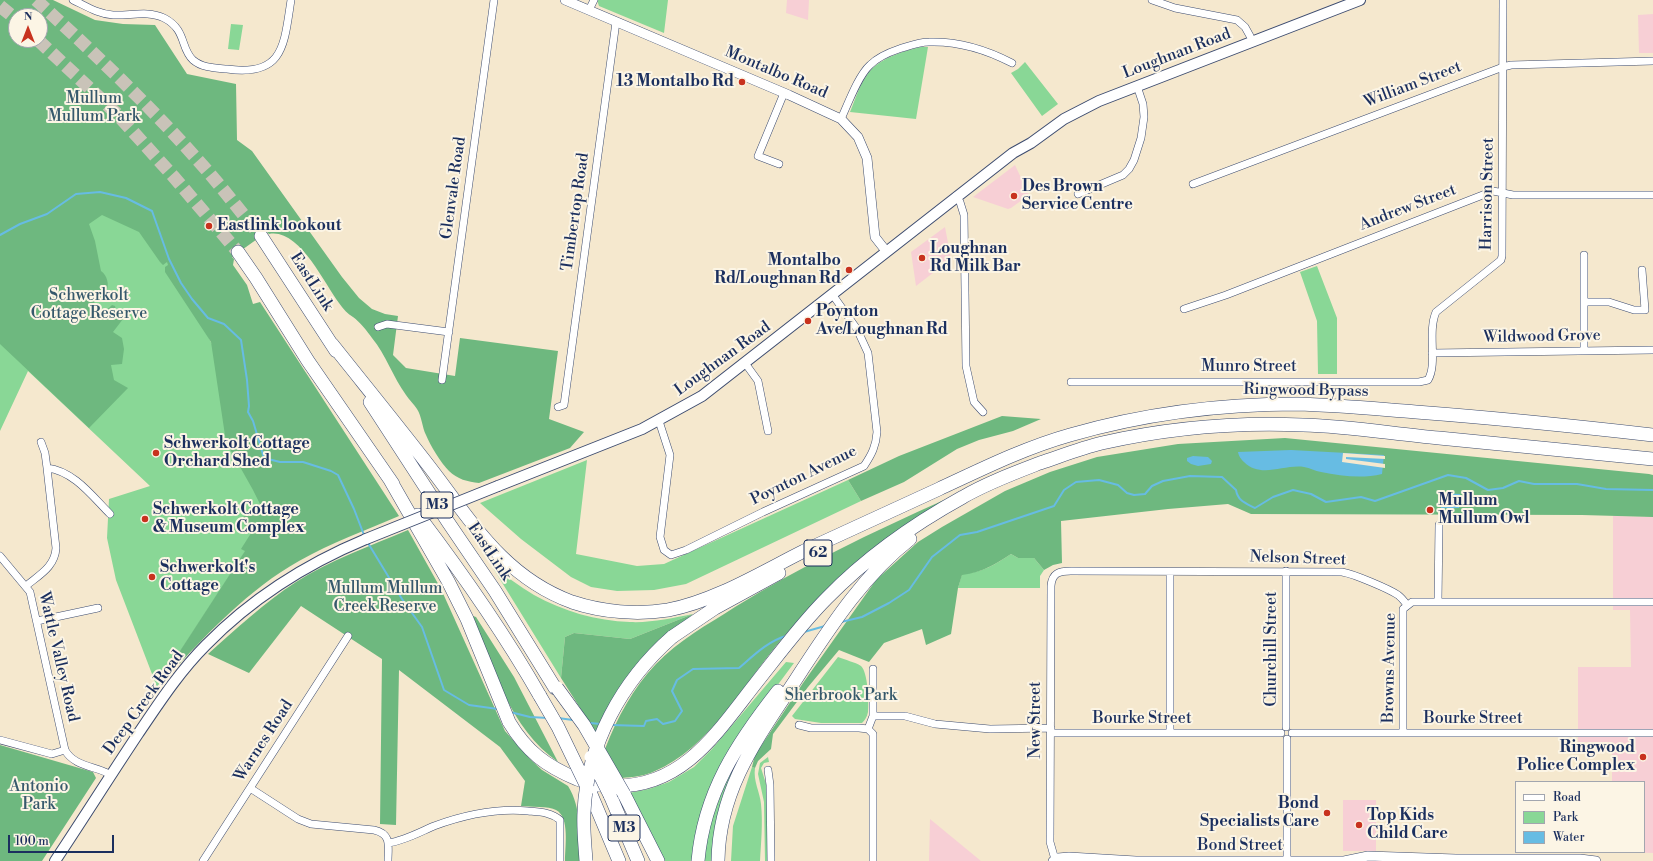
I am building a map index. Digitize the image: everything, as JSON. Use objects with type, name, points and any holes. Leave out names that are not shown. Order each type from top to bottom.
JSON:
[{"type":"highway","name":"EastLink","points":[[261,236],[448,522],[495,591],[556,688],[610,795],[638,861]]},
{"type":"highway","name":"M3","points":[[238,252],[308,361],[389,478],[443,548],[505,638],[558,727],[590,792],[618,861]]},
{"type":"highway","points":[[332,344],[497,554],[534,584],[568,600],[598,608],[621,612],[645,612],[666,610],[703,600],[967,476]]},
{"type":"highway","name":"Ringwood Bypass","points":[[967,476],[1033,448],[1070,435],[1170,413],[1250,405],[1300,404],[1350,406],[1447,414],[1653,435]]},
{"type":"highway","name":"Ringwood Bypass","points":[[1044,462],[1099,444],[1165,431],[1264,424],[1344,427],[1653,459]]},
{"type":"highway","points":[[1628,432],[1653,426]]},
{"type":"highway","points":[[389,478],[448,581],[466,619],[509,722],[518,737],[531,752],[547,764],[583,782],[595,785],[630,786],[663,777],[679,768],[695,756],[712,738],[774,660],[828,597],[877,553],[930,516],[964,496],[995,481],[1044,462]]},
{"type":"highway","points":[[718,861],[720,832],[727,800],[740,769],[764,726],[812,654],[858,591],[906,542],[933,521],[976,495],[1044,462]]},
{"type":"highway","name":"62","points":[[586,861],[584,820],[586,792],[591,766],[600,737],[611,712],[637,673],[659,648],[672,637],[715,608],[967,476]]},
{"type":"highway","points":[[698,861],[707,812],[726,766],[746,734],[761,714],[792,674],[812,654]]},
{"type":"highway","points":[[556,688],[584,725],[624,794],[658,861]]},
{"type":"main road","name":"Loughnan Road","points":[[1013,153],[1028,137],[1046,124],[1081,103],[1340,0]]},
{"type":"main road","name":"Loughnan Road","points":[[366,539],[659,421],[702,396],[956,196],[1013,153],[1031,143],[1078,111],[1137,86],[1360,0]]},
{"type":"main road","name":"Deep Creek Road","points":[[55,861],[171,685],[190,662],[230,622],[285,580],[323,558],[366,539]]},
{"type":"street","points":[[73,0],[103,13],[113,15],[146,14],[161,17],[173,24],[180,32],[190,57],[197,63],[210,67],[244,71],[251,71],[261,68],[272,61],[280,52],[286,34],[291,0]]},
{"type":"street","name":"Glenvale Road","points":[[442,380],[494,0]]},
{"type":"street","name":"Montalbo Road","points":[[565,0],[829,112],[841,119],[858,137],[868,158],[876,237],[886,251]]},
{"type":"street","points":[[589,10],[594,0]]},
{"type":"street","points":[[1152,0],[1175,8],[1237,20],[1245,26],[1250,36]]},
{"type":"street","name":"Harrison Street","points":[[1428,380],[1431,373],[1432,325],[1436,312],[1501,260],[1502,256],[1503,0]]},
{"type":"street","name":"Timbertop Road","points":[[564,407],[616,22]]},
{"type":"street","points":[[841,119],[860,78],[870,65],[892,52],[928,42],[943,42],[970,47],[994,54],[1012,63]]},
{"type":"street","name":"William Street","points":[[1192,184],[1503,66],[1511,64],[1653,61]]},
{"type":"street","points":[[1078,194],[1123,174],[1129,169],[1134,160],[1141,138],[1144,117],[1143,104],[1137,86]]},
{"type":"street","points":[[779,164],[758,156],[784,93]]},
{"type":"street","name":"Andrew Street","points":[[1184,309],[1226,295],[1488,192],[1493,191],[1513,195],[1653,195]]},
{"type":"street","points":[[956,196],[960,202],[964,214],[966,366],[974,402],[983,412]]},
{"type":"street","points":[[1584,255],[1584,350]]},
{"type":"street","points":[[1584,302],[1609,302],[1634,310],[1645,310],[1642,270]]},
{"type":"street","name":"Poynton Avenue","points":[[659,421],[670,455],[660,537],[661,543],[667,553],[671,555],[864,466],[872,455],[876,444],[877,432],[868,353],[857,329],[832,294]]},
{"type":"street","points":[[378,327],[386,324],[449,332]]},
{"type":"street","name":"Wildwood Grove","points":[[1432,353],[1653,350]]},
{"type":"street","points":[[744,363],[758,381],[768,431]]},
{"type":"street","name":"Munro Street","points":[[1071,382],[1419,382],[1428,380]]},
{"type":"street","points":[[26,586],[52,564],[56,548],[45,453],[41,442]]},
{"type":"street","points":[[47,468],[56,469],[69,475],[110,514]]},
{"type":"street","points":[[1438,602],[1439,525]]},
{"type":"street","name":"Wattle Valley Road","points":[[0,556],[30,592],[65,750]]},
{"type":"street","name":"Nelson Street","points":[[1054,575],[1064,571],[1286,571],[1347,573],[1393,592],[1400,596],[1407,605]]},
{"type":"street","name":"Churchill Street","points":[[1286,571],[1286,727]]},
{"type":"street","points":[[1170,572],[1170,733]]},
{"type":"street","name":"New Street","points":[[1054,575],[1051,586],[1050,842],[1054,856],[1058,860]]},
{"type":"street","points":[[1407,605],[1412,602],[1653,602]]},
{"type":"street","name":"Browns Avenue","points":[[1403,733],[1402,620],[1403,609],[1407,605]]},
{"type":"street","points":[[37,621],[98,608]]},
{"type":"street","name":"Warnes Road","points":[[203,861],[348,636]]},
{"type":"street","points":[[868,730],[873,716],[873,669]]},
{"type":"street","name":"Bourke Street","points":[[873,716],[905,716],[935,724],[990,729],[1170,733],[1281,733]]},
{"type":"street","points":[[799,725],[810,728],[859,728],[868,730],[872,734],[873,861]]},
{"type":"street","points":[[1286,727],[1291,729],[1292,733],[1291,737],[1286,739],[1282,737],[1281,733],[1282,729],[1286,727]]},
{"type":"street","name":"Bourke Street","points":[[1292,733],[1653,733]]},
{"type":"street","points":[[1286,739],[1286,861]]},
{"type":"street","points":[[0,740],[52,754],[65,750],[70,758],[77,762],[111,774]]},
{"type":"street","points":[[768,770],[770,785],[771,861]]},
{"type":"street","points":[[250,788],[298,820],[311,824],[374,830],[383,833],[387,837],[388,861]]},
{"type":"street","points":[[388,843],[400,840],[448,821],[495,811],[536,812],[555,815],[560,820],[560,861]]},
{"type":"street","name":"Bond Street","points":[[1058,860],[1086,857],[1135,861],[1345,861],[1368,856],[1385,859],[1580,859],[1596,861]]},
{"type":"shaded area","points":[[787,0],[809,0],[808,20],[786,13]]},
{"type":"shaded area","points":[[1653,14],[1653,53],[1639,53],[1638,15]]},
{"type":"shaded area","points":[[1015,165],[1029,195],[1008,209],[973,197]]},
{"type":"shaded area","points":[[945,227],[951,259],[916,286],[911,252]]},
{"type":"shaded area","points":[[1613,516],[1653,517],[1653,853],[1645,853],[1645,781],[1612,781],[1612,742],[1578,742],[1578,667],[1631,667],[1630,610],[1613,610]]},
{"type":"shaded area","name":"Top Kids Child Care","points":[[1343,800],[1376,800],[1376,851],[1343,851]]},
{"type":"shaded area","points":[[930,819],[981,861],[929,861]]},
{"type":"green space","name":"Mullum Mullum Park","points":[[0,0],[53,0],[95,20],[123,24],[155,25],[187,74],[236,84],[237,140],[252,151],[342,277],[359,298],[372,309],[385,314],[398,316],[393,355],[406,368],[455,376],[460,338],[558,351],[549,419],[584,432],[570,448],[479,483],[459,478],[446,468],[436,454],[430,444],[417,409],[401,388],[368,332],[342,307],[310,259],[300,248],[290,239],[280,234],[269,234],[267,232],[232,257],[234,259],[233,265],[247,285],[253,304],[260,302],[399,516],[323,548],[281,572],[246,598],[199,643],[169,675],[165,674],[245,551],[241,549],[253,530],[244,525],[243,517],[260,504],[226,442],[211,342],[165,272],[165,267],[168,265],[167,262],[163,265],[160,262],[139,232],[102,215],[89,224],[95,241],[101,271],[106,278],[108,286],[106,292],[89,308],[95,311],[101,311],[112,305],[115,306],[116,310],[123,312],[123,319],[113,332],[122,338],[124,349],[122,364],[111,365],[114,380],[128,388],[89,428],[0,344]]},
{"type":"green space","points":[[597,0],[668,0],[664,33],[599,6]]},
{"type":"green space","points":[[231,24],[243,25],[239,50],[228,49]]},
{"type":"green space","points":[[921,47],[928,47],[916,119],[850,112],[857,93],[871,69],[891,56]]},
{"type":"green space","points":[[1025,62],[1058,104],[1042,116],[1011,73]]},
{"type":"green space","name":"Schwerkolt Cottage Reserve","points":[[104,196],[161,251],[188,295],[269,461],[253,540],[157,687],[116,580],[107,538],[109,499],[150,486],[28,371],[0,431],[0,239]]},
{"type":"green space","points":[[1317,266],[1337,318],[1337,374],[1318,374],[1317,321],[1300,272]]},
{"type":"green space","points":[[1002,416],[1041,419],[1013,431],[979,440],[957,449],[904,482],[861,501],[848,480],[899,456]]},
{"type":"green space","points":[[1285,438],[1649,474],[1653,475],[1653,517],[1582,515],[1251,514],[1228,504],[1061,521],[1062,563],[1053,565],[1044,570],[1034,558],[1018,558],[1011,554],[988,568],[962,575],[958,588],[951,634],[926,645],[922,629],[884,643],[869,662],[839,650],[808,687],[773,734],[771,749],[758,761],[755,768],[752,767],[755,755],[803,683],[876,580],[918,542],[942,527],[1005,491],[1050,472],[1097,457],[1178,444]]},
{"type":"green space","points":[[587,460],[576,554],[637,566],[664,564],[848,480],[861,501],[686,584],[654,590],[617,591],[591,587],[571,577],[521,539],[480,503]]},
{"type":"green space","points":[[944,500],[881,542],[846,571],[810,607],[784,636],[722,716],[691,748],[674,761],[651,773],[622,778],[605,749],[620,715],[633,693],[648,673],[665,655],[684,640],[735,607],[786,577],[864,537]]},
{"type":"green space","name":"Mullum Mullum Creek Reserve","points":[[408,530],[441,589],[505,731],[542,770],[568,786],[576,803],[578,813],[580,861],[565,861],[565,826],[563,819],[556,810],[521,806],[525,781],[500,747],[399,670],[396,825],[380,824],[382,659],[301,606],[249,673],[208,654],[262,607],[296,582],[337,560]]},
{"type":"green space","points":[[1011,554],[1018,558],[1034,558],[1044,570],[1040,576],[1040,588],[958,588],[962,574],[977,572]]},
{"type":"green space","points":[[493,568],[545,601],[580,614],[605,620],[646,622],[693,614],[630,639],[574,633],[565,637],[561,678]]},
{"type":"green space","points":[[693,614],[648,652],[625,679],[596,733],[561,678],[565,637],[574,633],[630,639]]},
{"type":"green space","points":[[473,616],[476,617],[514,677],[558,762],[541,748],[515,715],[496,677]]},
{"type":"green space","name":"Sherbrook Park","points":[[838,657],[853,662],[861,666],[863,669],[868,688],[868,712],[865,720],[862,723],[821,723],[795,719],[792,716]]},
{"type":"green space","points":[[786,662],[794,663],[739,737],[694,861],[665,861],[629,793],[649,789],[669,782],[694,767],[712,749]]},
{"type":"green space","name":"Antonio Park","points":[[0,745],[93,772],[96,778],[42,861],[0,861]]},
{"type":"green space","points":[[742,753],[714,861],[703,861],[709,827],[727,777]]},
{"type":"green space","points":[[768,757],[769,762],[764,763],[761,768],[767,787],[767,861],[765,861],[764,802],[758,774],[760,763]]},
{"type":"green space","points":[[752,767],[755,768],[755,777],[761,804],[762,826],[760,861],[731,861],[733,826]]},
{"type":"water","points":[[1291,450],[1384,455],[1382,474],[1374,476],[1344,476],[1319,472],[1306,467],[1258,470],[1244,462],[1240,458],[1238,452]]},
{"type":"water","points":[[1193,456],[1208,457],[1212,461],[1211,464],[1198,466],[1191,464],[1187,461],[1187,458]]},
{"type":"water","points":[[1441,493],[1460,494],[1459,508],[1441,508]]},
{"type":"pier","points":[[1343,453],[1385,456],[1385,459],[1346,457],[1346,459],[1385,464],[1385,468],[1342,462]]},
{"type":"waterway","points":[[0,235],[20,224],[47,214],[76,194],[100,192],[126,198],[152,211],[169,259],[181,283],[192,299],[208,318],[224,324],[241,340],[247,380],[248,412],[253,421],[264,458],[280,462],[303,462],[331,471],[338,475],[364,535]]},
{"type":"waterway","points":[[841,622],[862,617],[889,603],[909,590],[932,557],[960,535],[977,532],[1054,506],[1064,490],[1076,482],[1099,480],[1118,485],[1127,493],[1134,495],[1145,494],[1152,486],[1163,481],[1190,476],[1222,477],[1236,490],[1240,499],[1255,508],[1273,497],[1293,490],[1311,494],[1326,502],[1361,497],[1375,501],[1448,475],[1466,478],[1488,490],[1503,488],[1519,481],[1534,484],[1577,484],[1606,489],[1653,490]]},
{"type":"waterway","points":[[368,543],[402,599],[422,627],[444,690],[469,705],[498,709]]},
{"type":"waterway","points":[[804,632],[825,626]]},
{"type":"waterway","points":[[611,725],[644,726],[646,721],[657,719],[663,724],[675,721],[682,711],[672,691],[677,680],[693,669],[739,668],[767,645],[786,636]]},
{"type":"waterway","points":[[510,712],[530,717],[548,718]]},
{"type":"waterway","points":[[558,718],[573,720]]},
{"type":"waterway","points":[[590,723],[601,724]]},
{"type":"tunnel","points":[[36,0],[157,116],[204,167],[261,236]]},
{"type":"tunnel","points":[[0,6],[8,12]]},
{"type":"tunnel","points":[[47,48],[117,114],[173,176],[238,252]]},
{"type":"place","name":"13 Montalbo Rd","points":[[742,82]]},
{"type":"place","name":"Des Brown Service Centre","points":[[1014,196]]},
{"type":"place","name":"Eastlink lookout","points":[[209,226]]},
{"type":"place","name":"Loughnan Rd Milk Bar","points":[[922,258]]},
{"type":"place","name":"Montalbo Rd/Loughnan Rd","points":[[849,270]]},
{"type":"place","name":"Poynton Ave/Loughnan Rd","points":[[808,321]]},
{"type":"place","name":"Schwerkolt Cottage Orchard Shed","points":[[156,453]]},
{"type":"place","name":"Mullum Mullum Owl","points":[[1430,510]]},
{"type":"place","name":"Schwerkolt Cottage & Museum Complex","points":[[145,519]]},
{"type":"place","name":"Schwerkolt's Cottage","points":[[152,577]]},
{"type":"place","name":"Ringwood Police Complex","points":[[1643,757]]},
{"type":"place","name":"Bond Specialists Care","points":[[1327,813]]},
{"type":"place","name":"Top Kids Child Care","points":[[1359,825]]}]
